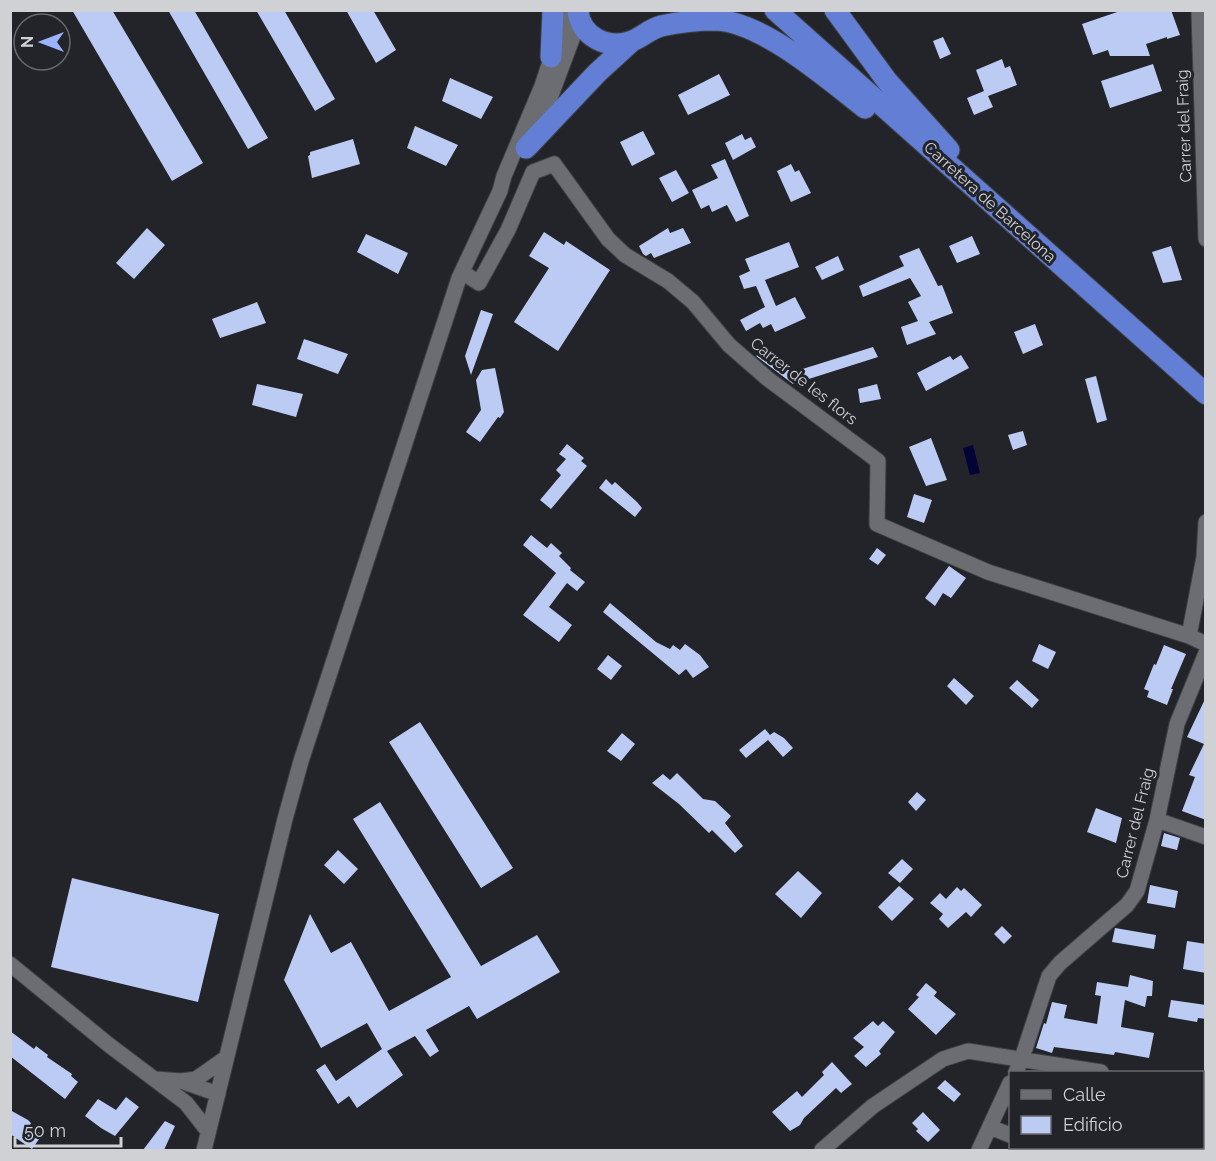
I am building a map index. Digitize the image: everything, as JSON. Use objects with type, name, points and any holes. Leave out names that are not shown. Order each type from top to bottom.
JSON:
[{"type":"highway","points":[[551,57],[553,10]]},
{"type":"highway","name":"Carretera de Barcelona","points":[[775,10],[1206,394]]},
{"type":"highway","points":[[835,10],[887,81],[1011,220]]},
{"type":"highway","points":[[576,13],[591,36],[604,43],[620,44],[633,41]]},
{"type":"highway","points":[[526,148],[597,73],[633,41],[657,27],[678,22],[720,21],[755,32],[823,75],[1011,220]]},
{"type":"street","name":"Carrer del Fraig","points":[[1202,12],[1206,239]]},
{"type":"street","points":[[208,1144],[226,1058],[301,761],[462,272],[500,191],[504,176],[542,86],[551,57],[576,13]]},
{"type":"street","points":[[500,191],[506,187],[544,114],[576,13]]},
{"type":"street","name":"Carrer de les flors","points":[[462,272],[479,283],[508,230],[533,172],[554,164],[608,239],[625,255],[668,281],[693,302],[729,345],[768,379],[878,461],[877,524],[987,572],[1189,636]]},
{"type":"street","points":[[1206,522],[1204,557],[1189,636],[1206,644]]},
{"type":"street","name":"Carrer del Fraig","points":[[1019,1065],[1049,976],[1060,963],[1127,905],[1137,891],[1156,820],[1177,724],[1206,653]]},
{"type":"street","points":[[1156,820],[1206,837]]},
{"type":"street","points":[[10,964],[109,1046],[186,1103],[208,1144]]},
{"type":"street","points":[[822,1150],[873,1106],[944,1059],[968,1051],[1019,1065],[1089,1071]]},
{"type":"street","points":[[156,1079],[181,1081],[195,1079],[226,1058]]},
{"type":"street","points":[[181,1081],[218,1094]]},
{"type":"street","points":[[979,1150],[1009,1087]]},
{"type":"street","points":[[186,1103],[205,1101],[218,1094]]},
{"type":"street","points":[[990,1127],[1009,1134]]},
{"type":"shaded area","points":[[973,445],[980,473],[970,475],[963,448]]},
{"type":"building","points":[[72,10],[112,10],[203,163],[172,181]]},
{"type":"building","points":[[168,10],[194,10],[268,138],[248,149]]},
{"type":"building","points":[[256,10],[284,10],[335,99],[315,111]]},
{"type":"building","points":[[346,10],[373,10],[396,50],[376,63]]},
{"type":"building","points":[[1123,10],[1171,10],[1180,35],[1146,44],[1150,56],[1110,56],[1108,50],[1093,55],[1082,24]]},
{"type":"building","points":[[943,37],[951,54],[940,59],[933,41]]},
{"type":"building","points":[[1002,59],[1005,68],[1010,66],[1017,85],[988,96],[993,107],[974,115],[967,98],[984,91],[976,70]]},
{"type":"building","points":[[1153,64],[1162,91],[1110,108],[1101,81]]},
{"type":"building","points":[[719,74],[730,95],[688,115],[678,95]]},
{"type":"building","points":[[450,78],[493,97],[481,119],[442,101]]},
{"type":"building","points":[[415,126],[458,145],[446,166],[407,148]]},
{"type":"building","points":[[643,131],[655,154],[632,166],[620,142]]},
{"type":"building","points":[[742,134],[745,140],[751,137],[756,147],[733,160],[725,143]]},
{"type":"building","points":[[353,139],[360,164],[312,178],[308,156],[310,152]]},
{"type":"building","points":[[725,159],[749,216],[736,222],[727,205],[712,212],[709,205],[701,209],[692,190],[718,178],[711,165]]},
{"type":"building","points":[[791,164],[795,172],[799,170],[811,193],[791,202],[777,171]]},
{"type":"building","points":[[676,170],[689,193],[672,202],[659,178]]},
{"type":"building","points":[[147,228],[165,245],[134,279],[116,263]]},
{"type":"building","points":[[668,228],[670,233],[683,228],[691,243],[654,258],[651,253],[646,256],[643,254],[639,246]]},
{"type":"building","points":[[544,232],[564,245],[566,241],[610,270],[558,351],[514,322],[549,268],[529,256]]},
{"type":"building","points":[[366,234],[408,253],[398,274],[357,252]]},
{"type":"building","points":[[972,236],[980,254],[957,263],[949,246]]},
{"type":"building","points":[[789,242],[799,267],[765,280],[776,306],[795,297],[806,318],[775,332],[771,324],[763,328],[760,323],[746,331],[740,320],[765,307],[756,286],[744,289],[739,276],[750,271],[745,259]]},
{"type":"building","points":[[1171,246],[1182,280],[1163,283],[1152,252]]},
{"type":"building","points":[[919,248],[938,286],[942,285],[953,313],[929,322],[936,334],[907,345],[901,327],[918,321],[908,302],[921,296],[910,278],[863,297],[859,286],[904,266],[899,256]]},
{"type":"building","points":[[838,256],[844,270],[822,280],[815,267]]},
{"type":"building","points":[[257,302],[266,323],[220,338],[212,319]]},
{"type":"building","points":[[481,310],[493,314],[471,375],[465,356]]},
{"type":"building","points":[[1035,324],[1043,345],[1023,354],[1014,332]]},
{"type":"building","points":[[304,339],[348,354],[338,374],[297,359]]},
{"type":"building","points":[[873,347],[878,357],[793,384],[756,356],[770,350],[796,371]]},
{"type":"building","points":[[961,355],[969,368],[926,391],[917,373],[950,356],[953,360]]},
{"type":"building","points":[[495,368],[504,412],[480,442],[466,432],[481,410],[476,380],[482,370]]},
{"type":"building","points":[[1096,376],[1107,420],[1097,423],[1085,379]]},
{"type":"building","points":[[257,384],[303,394],[296,417],[252,405]]},
{"type":"building","points":[[877,384],[881,399],[860,403],[858,389]]},
{"type":"building","points":[[1023,431],[1027,445],[1013,450],[1008,435]]},
{"type":"building","points":[[931,438],[947,480],[926,486],[909,447]]},
{"type":"building","points":[[567,444],[584,458],[581,461],[587,466],[551,509],[540,500],[561,475],[556,470],[566,459],[559,454]]},
{"type":"building","points":[[606,479],[612,485],[615,482],[642,508],[635,517],[599,488]]},
{"type":"building","points":[[914,494],[932,500],[924,523],[907,517]]},
{"type":"building","points":[[531,535],[547,548],[551,543],[562,553],[559,556],[571,568],[570,570],[585,582],[577,591],[567,583],[549,607],[572,625],[559,642],[523,615],[556,573],[523,545]]},
{"type":"building","points":[[877,548],[886,555],[878,565],[869,559]]},
{"type":"building","points":[[949,566],[966,578],[951,598],[943,593],[935,606],[925,598]]},
{"type":"building","points":[[610,603],[656,642],[670,649],[673,645],[680,650],[685,644],[700,655],[709,667],[693,678],[686,669],[679,675],[603,612]]},
{"type":"building","points":[[1039,644],[1056,652],[1048,669],[1032,661]]},
{"type":"building","points":[[1164,645],[1186,654],[1171,689],[1173,689],[1167,705],[1147,697],[1149,691],[1144,689]]},
{"type":"building","points":[[608,655],[622,666],[611,680],[597,669]]},
{"type":"building","points":[[954,678],[974,696],[966,705],[947,686]]},
{"type":"building","points":[[1017,680],[1039,700],[1032,708],[1009,688]]},
{"type":"building","points":[[1206,697],[1206,820],[1182,811],[1195,777],[1189,775],[1204,744],[1187,737]]},
{"type":"building","points":[[420,722],[513,868],[481,888],[389,742]]},
{"type":"building","points":[[765,729],[770,735],[774,732],[784,738],[793,748],[783,757],[768,740],[746,758],[739,750]]},
{"type":"building","points":[[622,733],[635,744],[621,761],[607,751]]},
{"type":"building","points":[[677,773],[703,799],[715,801],[731,816],[725,823],[743,846],[735,853],[712,830],[709,833],[679,804],[652,783],[663,774],[670,780]]},
{"type":"building","points":[[917,792],[926,800],[916,811],[908,802]]},
{"type":"building","points":[[380,802],[481,966],[537,935],[560,972],[477,1019],[469,1006],[426,1030],[439,1051],[430,1057],[415,1036],[387,1051],[403,1075],[357,1108],[349,1096],[338,1104],[316,1070],[325,1064],[336,1081],[382,1049],[367,1023],[321,1048],[284,980],[310,914],[331,953],[351,942],[389,1011],[451,977],[353,819]]},
{"type":"building","points":[[1096,808],[1122,818],[1116,843],[1087,832]]},
{"type":"building","points":[[1164,833],[1180,838],[1177,850],[1161,846]]},
{"type":"building","points":[[338,850],[358,869],[344,884],[324,865]]},
{"type":"building","points":[[902,859],[913,869],[900,883],[888,873]]},
{"type":"building","points":[[798,871],[822,893],[801,918],[775,894]]},
{"type":"building","points":[[72,878],[219,914],[198,1002],[51,967]]},
{"type":"building","points":[[1150,885],[1178,891],[1175,908],[1147,903]]},
{"type":"building","points":[[899,886],[914,899],[892,921],[878,907]]},
{"type":"building","points":[[957,887],[961,891],[964,888],[982,905],[971,917],[966,912],[948,928],[939,919],[943,914],[930,903],[940,893],[946,899]]},
{"type":"building","points":[[1002,926],[1012,936],[1004,944],[994,934]]},
{"type":"building","points":[[1115,928],[1156,935],[1154,949],[1112,942]]},
{"type":"building","points":[[1187,941],[1206,944],[1206,973],[1183,969]]},
{"type":"building","points":[[1130,975],[1153,981],[1152,996],[1147,996],[1145,1007],[1125,1000],[1121,1027],[1154,1033],[1149,1058],[1115,1052],[1114,1055],[1054,1047],[1052,1053],[1036,1048],[1052,1002],[1067,1005],[1064,1018],[1097,1024],[1101,996],[1095,995],[1097,982],[1128,987]]},
{"type":"building","points":[[926,983],[937,992],[934,996],[956,1014],[936,1035],[908,1009],[919,997],[916,995]]},
{"type":"building","points":[[1171,1000],[1206,1005],[1206,1019],[1198,1018],[1197,1022],[1168,1017]]},
{"type":"building","points":[[873,1021],[878,1026],[883,1021],[895,1032],[879,1051],[881,1054],[866,1067],[854,1056],[864,1047],[853,1038]]},
{"type":"building","points":[[10,1031],[34,1049],[36,1046],[48,1055],[47,1057],[72,1074],[71,1076],[78,1082],[65,1099],[10,1056]]},
{"type":"building","points":[[832,1062],[852,1084],[841,1093],[836,1088],[804,1118],[800,1125],[790,1131],[772,1112],[797,1091],[802,1097],[824,1075],[822,1072]]},
{"type":"building","points":[[945,1080],[961,1094],[954,1102],[937,1088]]},
{"type":"building","points":[[126,1097],[139,1107],[115,1136],[85,1116],[98,1099],[116,1110]]},
{"type":"building","points":[[10,1110],[28,1120],[30,1125],[42,1135],[32,1149],[10,1134]]},
{"type":"building","points":[[923,1112],[940,1130],[928,1142],[916,1131],[918,1129],[912,1123]]},
{"type":"building","points":[[165,1121],[175,1126],[164,1150],[143,1150]]}]
